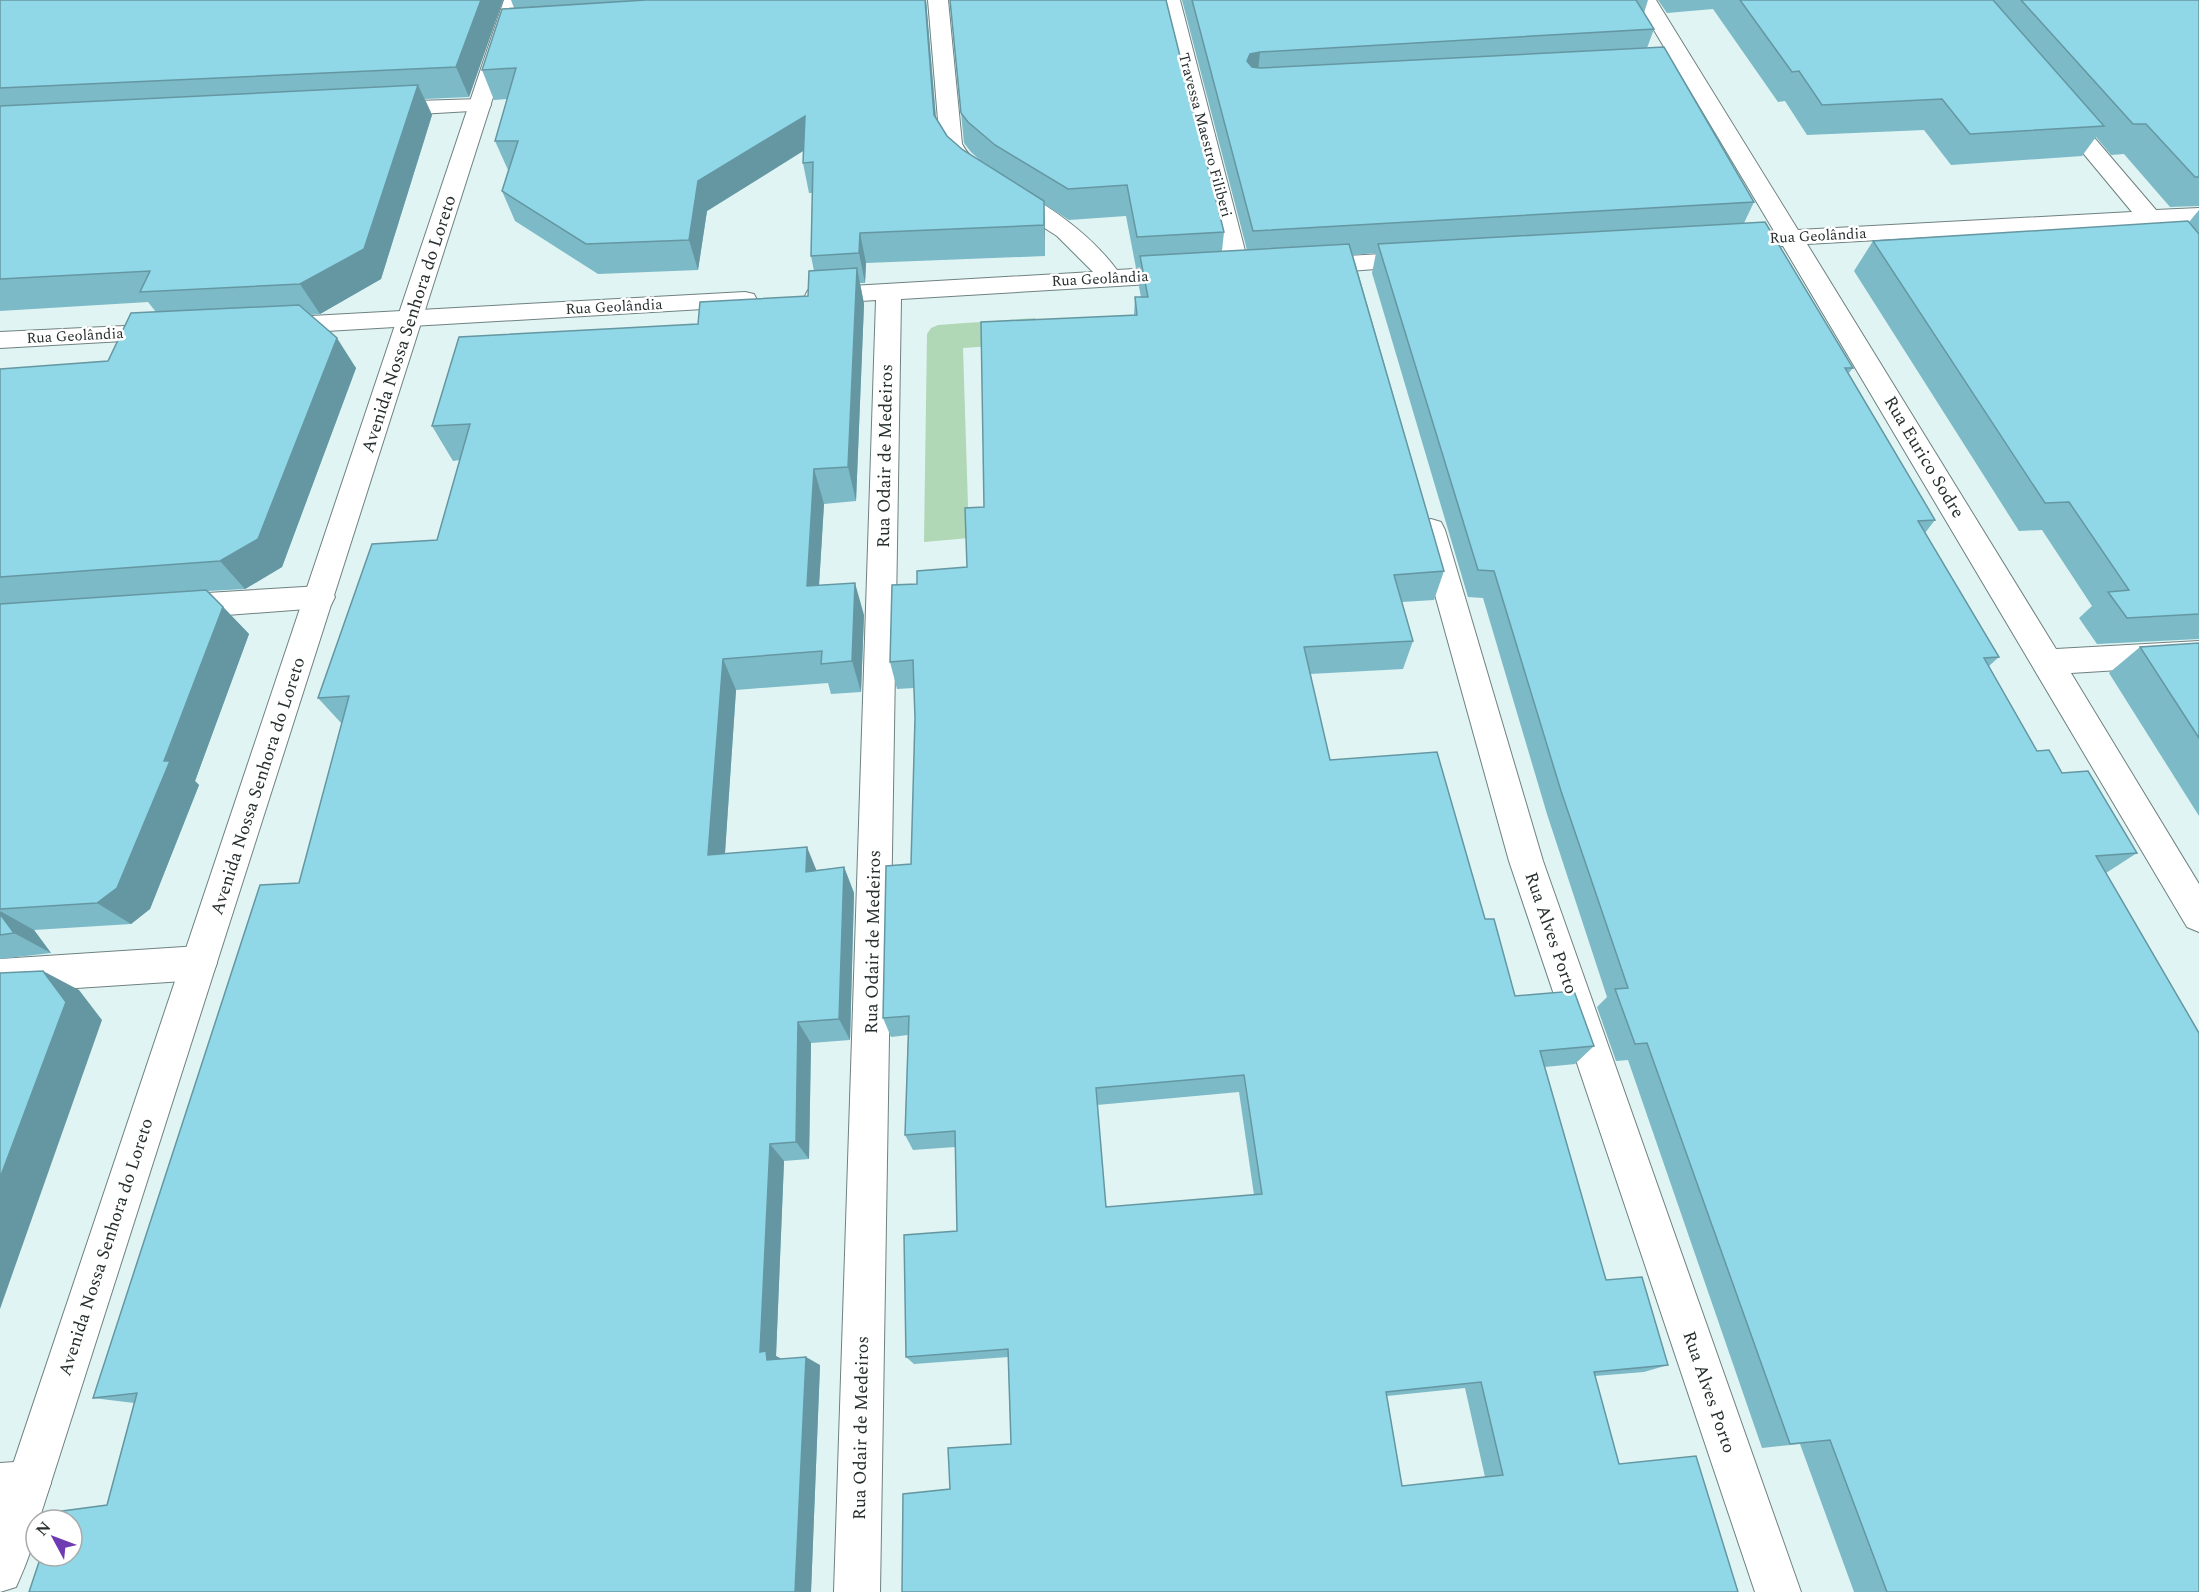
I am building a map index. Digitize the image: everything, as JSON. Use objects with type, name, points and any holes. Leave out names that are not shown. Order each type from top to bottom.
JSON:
[{"type":"street","name":"Avenida Nossa Senhora do Loreto","points":[[0,1571],[14,1484],[199,963],[480,105],[513,30],[514,0]]},
{"type":"street","points":[[938,0],[951,144],[960,160],[1079,240],[1099,261],[1110,278]]},
{"type":"street","name":"Travessa Maestro Filiberi","points":[[1170,0],[1240,270]]},
{"type":"street","name":"Rua Eurico Sodre","points":[[1646,0],[1675,67],[1791,238],[2199,916]]},
{"type":"street","points":[[2045,96],[2199,275]]},
{"type":"street","points":[[364,110],[480,105]]},
{"type":"street","name":"Rua Geolândia","points":[[1714,242],[2199,216]]},
{"type":"street","name":"Rua Geolândia","points":[[248,328],[1435,259]]},
{"type":"street","points":[[1355,264],[1365,298]]},
{"type":"street","name":"Rua Odair de Medeiros","points":[[857,1592],[889,291]]},
{"type":"street","name":"Rua Geolândia","points":[[0,340],[189,331]]},
{"type":"street","name":"Rua Alves Porto","points":[[1424,505],[1526,861],[1778,1592]]},
{"type":"street","points":[[153,609],[320,597]]},
{"type":"street","points":[[2048,662],[2199,653]]},
{"type":"street","points":[[0,976],[199,963]]},
{"type":"green space","points":[[1035,318],[1036,343],[963,348],[969,538],[924,542],[927,334],[931,328],[938,325]]},
{"type":"building","points":[[0,0],[481,0],[456,67],[0,88]]},
{"type":"building","points":[[646,0],[925,0],[934,115],[947,136],[963,150],[1044,201],[1044,225],[860,233],[859,253],[811,256],[813,162],[803,163],[805,116],[698,181],[689,240],[586,244],[502,191],[518,141],[495,141],[516,68],[482,70],[502,9]]},
{"type":"building","points":[[950,0],[1166,0],[1224,232],[1137,237],[1127,185],[1068,189],[995,145],[961,113]]},
{"type":"building","points":[[1192,0],[1636,0],[1654,29],[1260,52],[1250,54],[1247,61],[1252,67],[1260,68],[1664,47],[1754,202],[1253,231]]},
{"type":"building","points":[[1740,0],[1993,0],[2104,126],[1970,134],[1942,99],[1822,105],[1799,71],[1792,72]]},
{"type":"building","points":[[2021,0],[2199,0],[2199,177],[2195,177],[2146,124],[2133,124]]},
{"type":"building","points":[[418,85],[364,249],[300,284],[140,292],[150,271],[0,279],[0,106]]},
{"type":"building","points":[[2188,221],[2199,234],[2199,614],[2127,618],[2108,592],[2129,590],[2069,502],[2045,503],[1873,241]]},
{"type":"building","points":[[1765,222],[1853,368],[1845,368],[1935,520],[1918,521],[1999,657],[1984,658],[2037,751],[2049,750],[2062,773],[2088,771],[2137,853],[2096,856],[2199,1033],[2199,1592],[1887,1592],[1830,1440],[1790,1444],[1647,1043],[1635,1044],[1615,989],[1628,988],[1561,791],[1494,571],[1478,570],[1378,244]]},
{"type":"building","points":[[1349,244],[1444,571],[1394,575],[1413,641],[1304,647],[1330,760],[1437,752],[1485,919],[1494,919],[1515,996],[1574,991],[1594,1046],[1540,1051],[1606,1280],[1642,1277],[1668,1365],[1594,1372],[1619,1464],[1696,1456],[1738,1592],[902,1592],[903,1494],[950,1489],[948,1448],[1011,1444],[1008,1349],[906,1357],[904,1235],[957,1231],[955,1131],[905,1135],[909,1016],[883,1018],[886,866],[911,864],[915,718],[913,660],[890,662],[892,585],[917,584],[917,571],[967,567],[965,508],[984,507],[981,322],[1137,315],[1135,297],[1148,297],[1140,256]],"holes":[[[1244,1075],[1262,1194],[1106,1207],[1096,1088]],[[1481,1382],[1503,1475],[1402,1486],[1386,1392]]]},
{"type":"building","points":[[857,268],[848,467],[814,469],[807,586],[855,583],[852,661],[821,664],[822,651],[723,659],[708,855],[807,847],[806,872],[844,867],[839,1019],[798,1022],[796,1142],[770,1144],[760,1352],[766,1351],[767,1360],[806,1357],[795,1592],[29,1592],[37,1568],[84,1568],[84,1508],[107,1505],[137,1393],[93,1398],[260,885],[299,883],[349,696],[318,698],[372,544],[437,540],[470,424],[432,426],[459,337],[698,324],[700,302],[808,296],[809,271]]},
{"type":"building","points":[[299,305],[337,338],[258,539],[220,561],[0,577],[0,369],[108,361],[131,313]]},
{"type":"building","points":[[206,590],[223,607],[164,761],[170,761],[117,888],[97,903],[0,909],[0,604]]},
{"type":"building","points":[[2199,643],[2199,738],[2140,647]]},
{"type":"building","points":[[0,914],[14,933],[0,935]]},
{"type":"building","points":[[43,971],[66,1002],[0,1178],[0,973]]}]
